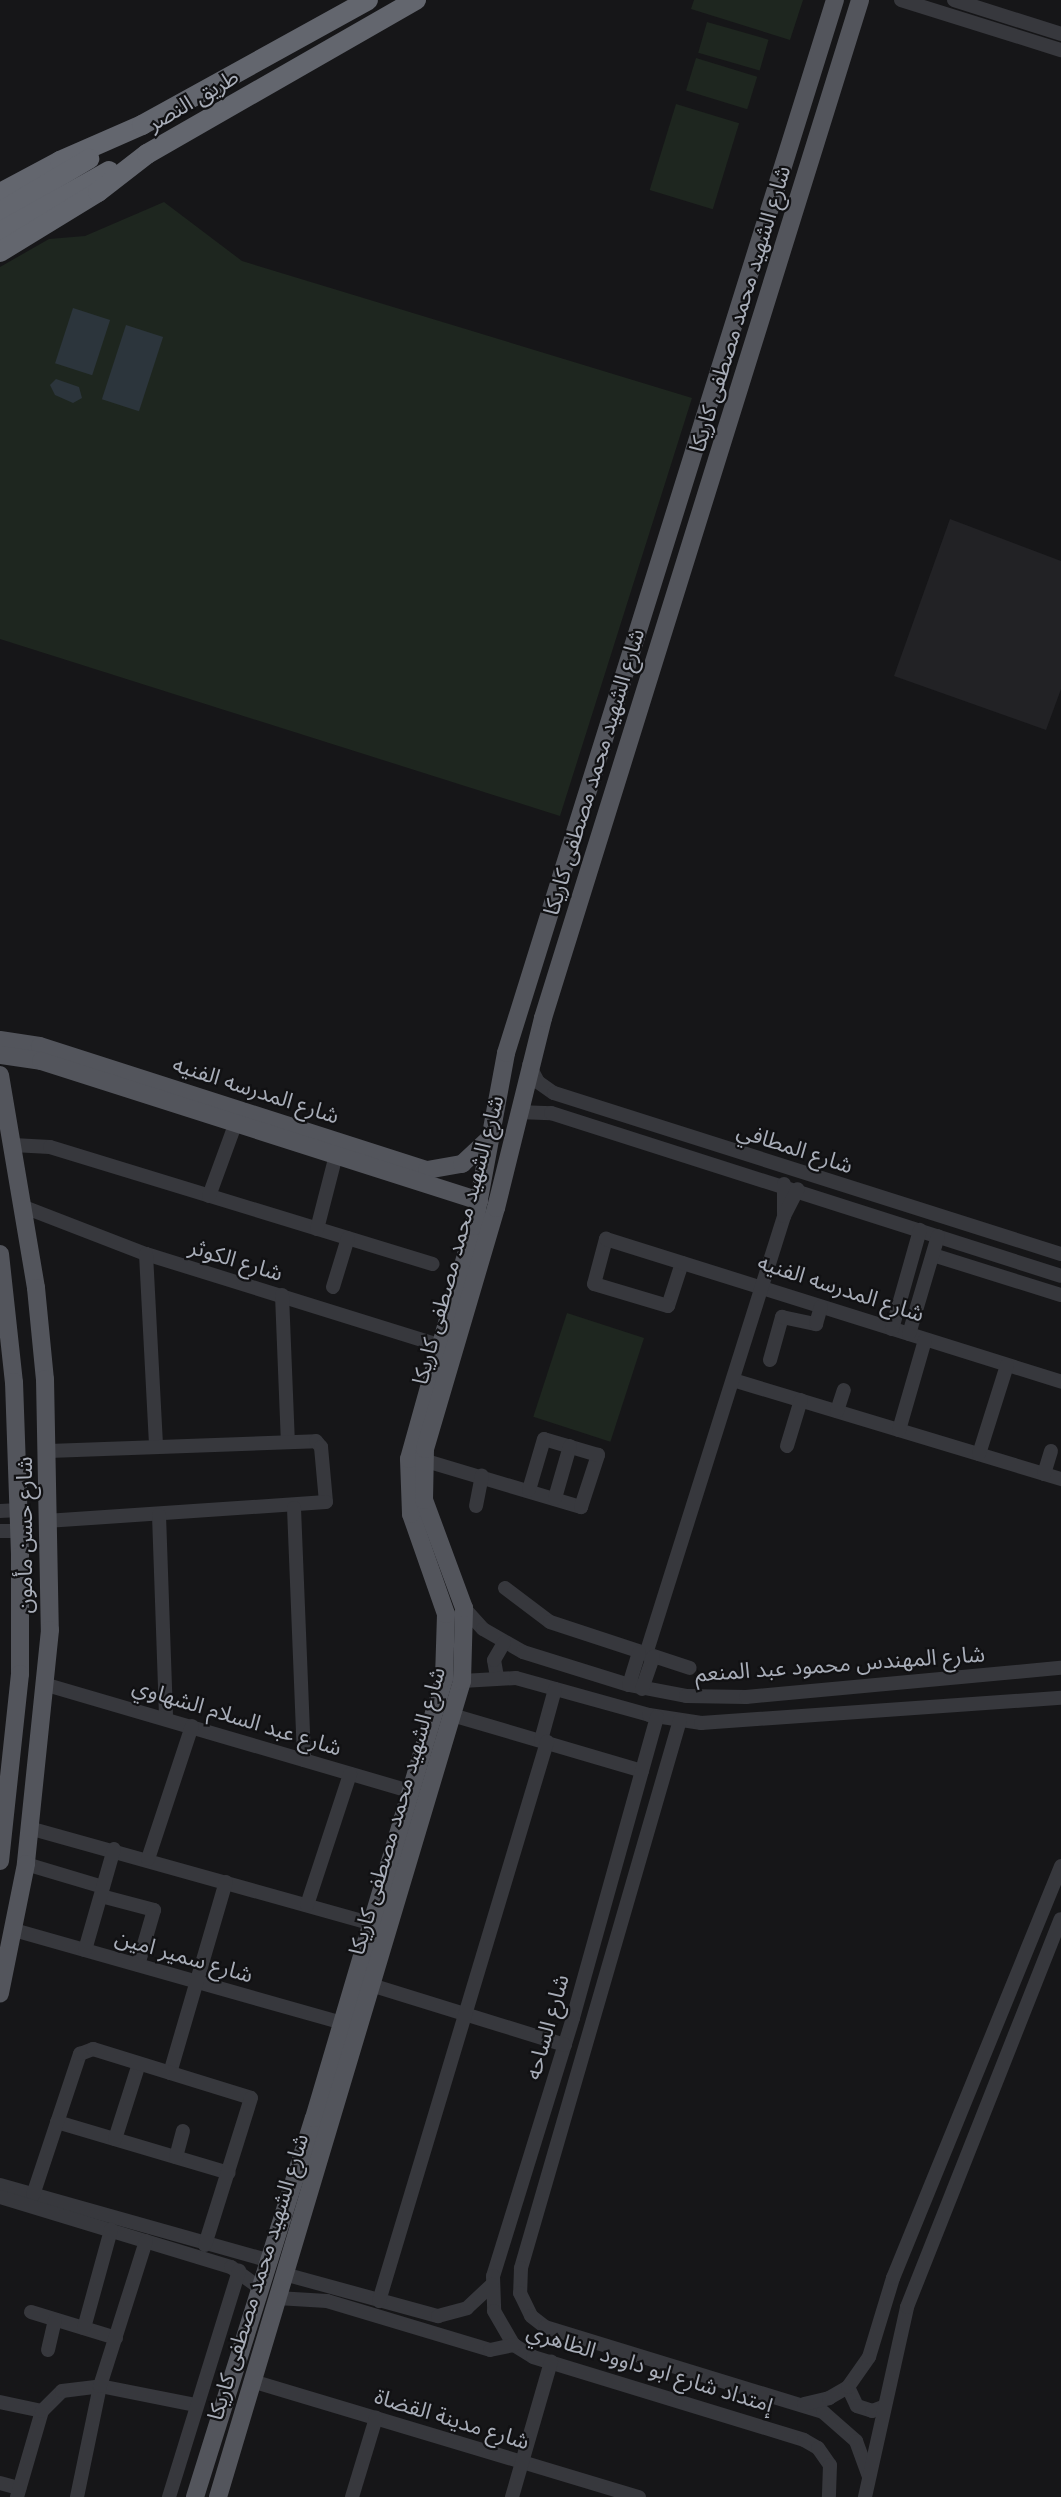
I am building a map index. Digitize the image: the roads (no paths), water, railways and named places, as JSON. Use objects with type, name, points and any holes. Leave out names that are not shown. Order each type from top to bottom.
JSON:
[{"type":"highway","name":"طريق النصر","points":[[0,193],[69,156],[142,125],[368,0]]},
{"type":"highway","name":"طريق النصر","points":[[0,252],[98,192],[147,154],[416,0]]},
{"type":"highway","points":[[0,212],[142,125]]},
{"type":"highway","points":[[0,232],[102,175],[147,154]]},
{"type":"main road","name":"شارع الشهيد محمد مصطفى كاريكا","points":[[218,2497],[252,2381],[269,2294],[270,2261],[413,1792],[448,1651],[443,1598],[415,1527],[408,1486],[411,1446],[479,1201],[489,1139],[514,1025],[835,0]]},
{"type":"main road","name":"شارع الشهيد محمد مصطفى كاريكا","points":[[195,2497],[269,2294],[284,2274],[462,1681],[464,1608],[427,1512],[423,1460],[496,1208],[530,1065],[744,376],[863,4]]},
{"type":"main road","points":[[721,368],[744,376]]},
{"type":"main road","points":[[712,398],[725,398],[735,407]]},
{"type":"main road","name":"شارع المدرسه الفنيه","points":[[0,1040],[40,1046],[427,1170],[453,1168]]},
{"type":"main road","name":"شارع المدرسه الفنيه","points":[[0,1055],[41,1061],[235,1125],[479,1201]]},
{"type":"main road","name":"شارع حسن مأمون","points":[[0,1076],[24,1207],[45,1379],[50,1521],[47,1684],[26,1864],[0,1993]]},
{"type":"main road","points":[[448,1192],[453,1168],[471,1159],[489,1139]]},
{"type":"main road","name":"شارع حسن مأمون","points":[[0,1254],[14,1382],[19,1510],[20,1674],[0,1860]]},
{"type":"main road","points":[[14,1382],[31,1394],[43,1386],[45,1379]]},
{"type":"main road","points":[[16,1453],[18,1444],[32,1436],[40,1438],[49,1451]]},
{"type":"street","points":[[901,0],[1061,50]]},
{"type":"street","points":[[954,0],[1061,34]]},
{"type":"street","name":"شارع المطافي","points":[[530,1065],[543,1087],[565,1097],[1061,1254]]},
{"type":"street","points":[[560,1116],[558,1104],[565,1097]]},
{"type":"street","name":"شارع المطافي","points":[[518,1112],[560,1116],[784,1184],[1061,1276]]},
{"type":"street","points":[[209,1196],[235,1125]]},
{"type":"street","points":[[13,1145],[45,1145],[434,1264]]},
{"type":"street","points":[[317,1229],[336,1155]]},
{"type":"street","points":[[784,1184],[784,1216]]},
{"type":"street","points":[[636,1687],[784,1216],[798,1189]]},
{"type":"street","name":"شارع الكوثر","points":[[24,1207],[146,1254],[439,1345]]},
{"type":"street","points":[[892,1329],[920,1230]]},
{"type":"street","points":[[909,1334],[938,1236]]},
{"type":"street","points":[[333,1287],[348,1238]]},
{"type":"street","name":"شارع المدرسه الفنيه","points":[[682,1263],[668,1306],[597,1287],[594,1280],[606,1239],[1061,1382]]},
{"type":"street","points":[[146,1254],[156,1447]]},
{"type":"street","points":[[933,1255],[1061,1295]]},
{"type":"street","points":[[282,1295],[288,1442]]},
{"type":"street","points":[[770,1360],[782,1317],[816,1324],[821,1307]]},
{"type":"street","points":[[899,1430],[926,1340]]},
{"type":"street","points":[[979,1454],[1007,1365]]},
{"type":"street","points":[[733,1380],[1061,1479]]},
{"type":"street","points":[[837,1411],[844,1390]]},
{"type":"street","points":[[787,1446],[801,1400]]},
{"type":"street","points":[[423,1460],[583,1506],[598,1455],[544,1440],[529,1490]]},
{"type":"street","points":[[49,1451],[316,1441],[321,1447],[326,1504],[294,1508],[50,1521]]},
{"type":"street","points":[[555,1498],[570,1446]]},
{"type":"street","points":[[1044,1474],[1051,1451]]},
{"type":"street","points":[[476,1506],[483,1476]]},
{"type":"street","points":[[294,1508],[304,1760]]},
{"type":"street","points":[[0,1511],[19,1510]]},
{"type":"street","points":[[159,1515],[166,1718]]},
{"type":"street","points":[[0,1532],[19,1531]]},
{"type":"street","points":[[505,1588],[550,1622],[690,1668]]},
{"type":"street","name":"شارع المهندس محمود عبد المنعم","points":[[464,1608],[483,1629],[504,1643],[636,1687],[686,1696],[746,1697],[1061,1668]]},
{"type":"street","points":[[497,1677],[494,1660],[504,1643]]},
{"type":"street","points":[[462,1681],[497,1677],[555,1689],[657,1717],[739,1723],[1061,1698]]},
{"type":"street","name":"شارع عبد السلام الشهاوي","points":[[47,1684],[413,1792]]},
{"type":"street","points":[[380,2301],[466,2014],[544,1741],[555,1689]]},
{"type":"street","points":[[452,1715],[642,1771]]},
{"type":"street","name":"شارع الساحه","points":[[514,2345],[497,2320],[492,2285],[573,2018],[657,1717]]},
{"type":"street","name":"شارع الساحه","points":[[545,2327],[526,2309],[519,2276],[603,1998],[680,1720]]},
{"type":"street","points":[[148,1859],[192,1726]]},
{"type":"street","points":[[652,1735],[665,1734],[674,1741]]},
{"type":"street","points":[[307,1905],[350,1774]]},
{"type":"street","points":[[29,1828],[114,1849],[373,1924]]},
{"type":"street","points":[[85,1950],[114,1849]]},
{"type":"street","points":[[26,1864],[154,1910],[138,1965]]},
{"type":"street","points":[[802,2404],[830,2398],[848,2387],[869,2357],[894,2278],[1061,1866]]},
{"type":"street","points":[[170,2073],[226,1881]]},
{"type":"street","points":[[865,2497],[883,2407],[917,2278],[1061,1919]]},
{"type":"street","name":"شارع سمير امين","points":[[14,1930],[343,2023]]},
{"type":"street","points":[[371,1985],[565,2045]]},
{"type":"street","points":[[580,1992],[603,1998]]},
{"type":"street","points":[[573,2018],[595,2024]]},
{"type":"street","points":[[33,2195],[85,2048],[170,2073],[251,2098],[205,2246]]},
{"type":"street","points":[[115,2139],[139,2064]]},
{"type":"street","points":[[57,2122],[228,2172]]},
{"type":"street","points":[[176,2157],[183,2131]]},
{"type":"street","points":[[0,2185],[205,2246],[235,2264],[269,2294]]},
{"type":"street","points":[[0,2197],[146,2241],[235,2264],[270,2261]]},
{"type":"street","points":[[84,2328],[111,2230]]},
{"type":"street","points":[[77,2497],[100,2386],[146,2241]]},
{"type":"street","points":[[169,2497],[235,2264]]},
{"type":"street","points":[[284,2274],[380,2301],[448,2315],[476,2303],[492,2285]]},
{"type":"street","points":[[315,2298],[314,2290],[322,2284]]},
{"type":"street","name":"إمتداد شارع ابو داوود الظاهري","points":[[269,2294],[315,2298],[489,2350],[514,2345],[551,2362],[804,2440],[818,2448],[830,2465],[829,2497]]},
{"type":"street","points":[[31,2312],[116,2338]]},
{"type":"street","points":[[48,2349],[55,2320]]},
{"type":"street","name":"إمتداد شارع ابو داوود الظاهري","points":[[545,2327],[802,2404],[832,2418],[849,2433],[862,2450],[869,2477]]},
{"type":"street","points":[[512,2497],[551,2362]]},
{"type":"street","name":"شارع مدينة القضاة","points":[[252,2381],[639,2497]]},
{"type":"street","points":[[0,2483],[18,2493],[42,2411],[62,2391],[100,2386],[196,2405]]},
{"type":"street","points":[[848,2387],[857,2406],[872,2411],[883,2407]]},
{"type":"street","points":[[0,2402],[42,2411]]},
{"type":"street","points":[[352,2497],[376,2418]]}]
